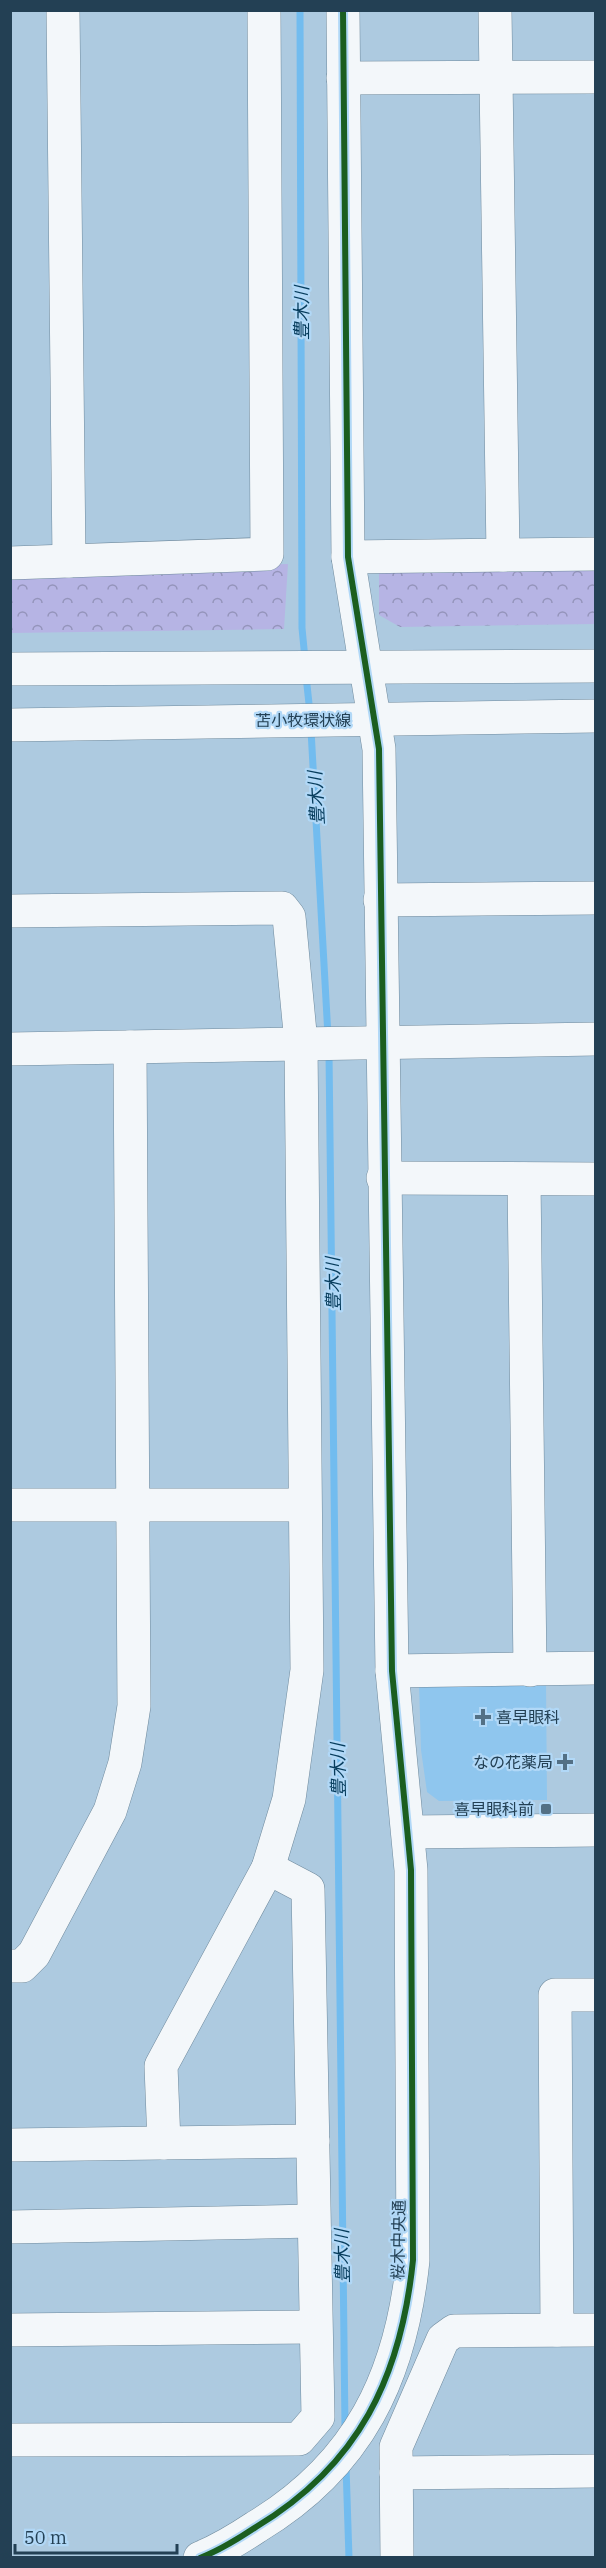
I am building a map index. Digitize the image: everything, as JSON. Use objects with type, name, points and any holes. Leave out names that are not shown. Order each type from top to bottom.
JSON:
[{"type":"street","points":[[63,10],[69,561]]},
{"type":"street","points":[[10,563],[267,554],[264,10]]},
{"type":"street","name":"桜木中央通","points":[[200,2558],[218,2551],[303,2496],[326,2474],[361,2430],[391,2368],[409,2302],[413,2260],[411,1870],[392,1671],[381,1042],[379,749],[375,720],[352,668],[348,557],[343,10]]},
{"type":"street","points":[[495,10],[503,555]]},
{"type":"street","points":[[343,78],[596,76]]},
{"type":"street","points":[[348,557],[596,554]]},
{"type":"street","points":[[10,669],[596,666]]},
{"type":"street","name":"苫小牧環状線","points":[[10,725],[596,716]]},
{"type":"street","points":[[380,900],[596,898]]},
{"type":"street","points":[[10,911],[282,908],[289,917],[319,1043],[304,1505],[307,1670],[289,1799],[268,1868],[161,2066],[164,2143]]},
{"type":"street","points":[[10,1049],[596,1039]]},
{"type":"street","points":[[10,1966],[22,1966],[34,1954],[110,1811],[125,1763],[134,1706],[130,1047]]},
{"type":"street","points":[[383,1178],[596,1179]]},
{"type":"street","points":[[524,1179],[530,1670]]},
{"type":"street","points":[[10,1505],[304,1505]]},
{"type":"street","points":[[392,1671],[596,1668]]},
{"type":"street","points":[[408,1832],[596,1830]]},
{"type":"street","points":[[10,2440],[299,2439],[318,2417],[308,1889],[268,1868]]},
{"type":"street","points":[[557,2330],[555,1995],[596,1995]]},
{"type":"street","points":[[10,2145],[314,2140]]},
{"type":"street","points":[[10,2227],[314,2221]]},
{"type":"street","points":[[10,2330],[315,2327]]},
{"type":"street","points":[[397,2558],[396,2447],[443,2339],[454,2331],[596,2330]]},
{"type":"street","points":[[396,2473],[596,2471]]},
{"type":"shaded area","name":"喜早眼科","points":[[546,1681],[547,1800],[439,1801],[427,1792],[421,1750],[419,1684]]},
{"type":"green space","points":[[288,564],[284,629],[11,633],[10,571]]},
{"type":"green space","points":[[595,566],[595,624],[400,627],[379,615],[379,567]]},
{"type":"waterway","name":"豊木川","points":[[300,10],[302,628],[305,659]]},
{"type":"waterway","name":"豊木川","points":[[306,676],[310,713]]},
{"type":"waterway","name":"豊木川","points":[[311,730],[328,1036]]},
{"type":"waterway","name":"豊木川","points":[[329,1053],[345,2428]]},
{"type":"waterway","name":"豊木川","points":[[346,2466],[349,2558]]},
{"type":"cycle path","points":[[200,2558],[236,2540],[292,2503],[322,2476],[348,2446],[369,2414],[385,2380],[398,2342],[407,2303],[413,2260],[411,1870],[392,1671],[379,749],[348,557],[343,10]]},
{"type":"place","name":"喜早眼科","points":[[483,1717]]},
{"type":"place","name":"なの花薬局","points":[[565,1762]]},
{"type":"place","name":"喜早眼科前","points":[[546,1809]]}]
